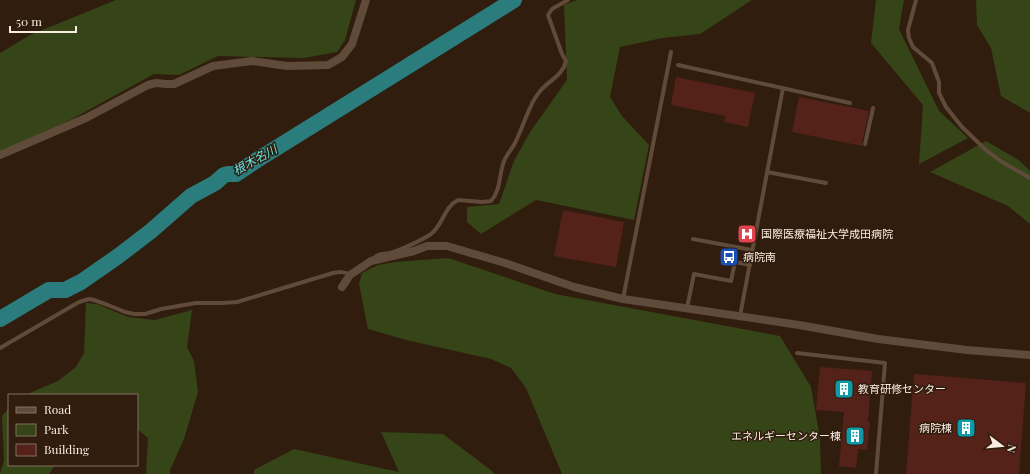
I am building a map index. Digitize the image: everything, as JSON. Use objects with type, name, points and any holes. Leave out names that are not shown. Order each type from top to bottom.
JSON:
[{"type":"street","points":[[0,154],[86,118],[148,85],[156,83],[174,84],[213,66],[252,61],[287,66],[328,65],[342,57],[352,44],[366,0]]},
{"type":"street","points":[[342,287],[350,275],[372,261],[414,251],[427,246],[447,246],[505,263],[574,287],[623,299],[799,325],[878,339],[967,350],[1030,355]]},
{"type":"lane","points":[[372,261],[377,255],[394,251],[432,234],[450,207],[458,200],[482,202],[491,201],[494,198],[499,185],[504,161],[518,137],[531,106],[541,90],[556,78],[565,65],[566,61],[548,15],[552,9],[568,0]]},
{"type":"lane","points":[[916,0],[908,30],[909,38],[913,47],[932,63],[939,82],[939,93],[946,107],[962,127],[987,151],[1002,162],[1030,178]]},
{"type":"lane","points":[[623,299],[671,52]]},
{"type":"lane","points":[[678,65],[850,103]]},
{"type":"lane","points":[[740,317],[784,88]]},
{"type":"lane","points":[[865,144],[873,108]]},
{"type":"lane","points":[[767,172],[826,183]]},
{"type":"lane","points":[[693,239],[752,250]]},
{"type":"lane","points":[[687,309],[694,274],[731,281],[735,262],[750,265]]},
{"type":"lane","points":[[0,348],[79,302],[89,299],[125,312],[144,314],[161,309],[196,303],[236,302],[333,273],[340,272],[350,275]]},
{"type":"lane","points":[[797,353],[885,363],[876,474]]},
{"type":"green space","points":[[116,0],[356,0],[345,40],[337,52],[304,58],[218,56],[179,75],[154,74],[0,157],[0,53],[30,35]]},
{"type":"green space","points":[[577,0],[752,0],[700,34],[662,38],[620,47],[610,97],[622,116],[649,145],[634,220],[536,200],[481,234],[467,222],[467,207],[499,204],[514,161],[530,132],[567,80],[564,5]]},
{"type":"green space","points":[[876,0],[904,0],[899,29],[939,111],[968,138],[919,164],[923,105],[871,43]]},
{"type":"green space","points":[[976,0],[1030,0],[1030,113],[1001,96],[991,48],[977,25]]},
{"type":"green space","points":[[986,141],[1020,161],[1030,171],[1030,224],[1008,206],[930,172]]},
{"type":"green space","points":[[448,258],[555,294],[780,336],[811,387],[820,438],[821,474],[562,474],[526,388],[511,368],[491,359],[406,340],[368,329],[359,284],[362,273],[378,265],[395,262]]},
{"type":"green space","points":[[86,303],[97,304],[128,317],[155,320],[192,310],[187,347],[194,361],[198,392],[184,439],[170,470],[170,474],[146,474],[148,438],[138,430],[138,394],[27,394],[58,381],[76,367],[84,353]]},
{"type":"green space","points":[[8,409],[8,466],[54,466],[49,474],[0,474],[4,460],[2,416]]},
{"type":"green space","points":[[381,432],[443,434],[494,474],[254,474],[254,470],[294,449],[399,472]]},
{"type":"building","points":[[676,77],[755,93],[748,127],[724,122],[725,116],[671,105]]},
{"type":"building","points":[[799,97],[869,111],[862,146],[792,132]]},
{"type":"building","points":[[563,210],[624,222],[616,267],[554,256]]},
{"type":"building","name":"教育研修センター","points":[[820,367],[872,371],[868,422],[870,422],[867,450],[858,449],[856,468],[839,466],[844,412],[816,410]]},
{"type":"building","name":"病院棟","points":[[914,374],[1026,383],[1019,474],[906,474]]},
{"type":"waterway","name":"根木名川","points":[[0,319],[49,290],[65,290],[81,282],[151,231],[191,196],[215,183],[224,175],[236,174],[514,0]]},
{"type":"place","name":"国際医療福祉大学成田病院","points":[[747,234]]},
{"type":"place","name":"病院南","points":[[729,257]]},
{"type":"place","name":"教育研修センター","points":[[844,389]]},
{"type":"place","name":"病院棟","points":[[966,428]]},
{"type":"place","name":"エネルギーセンター棟","points":[[855,436]]}]
